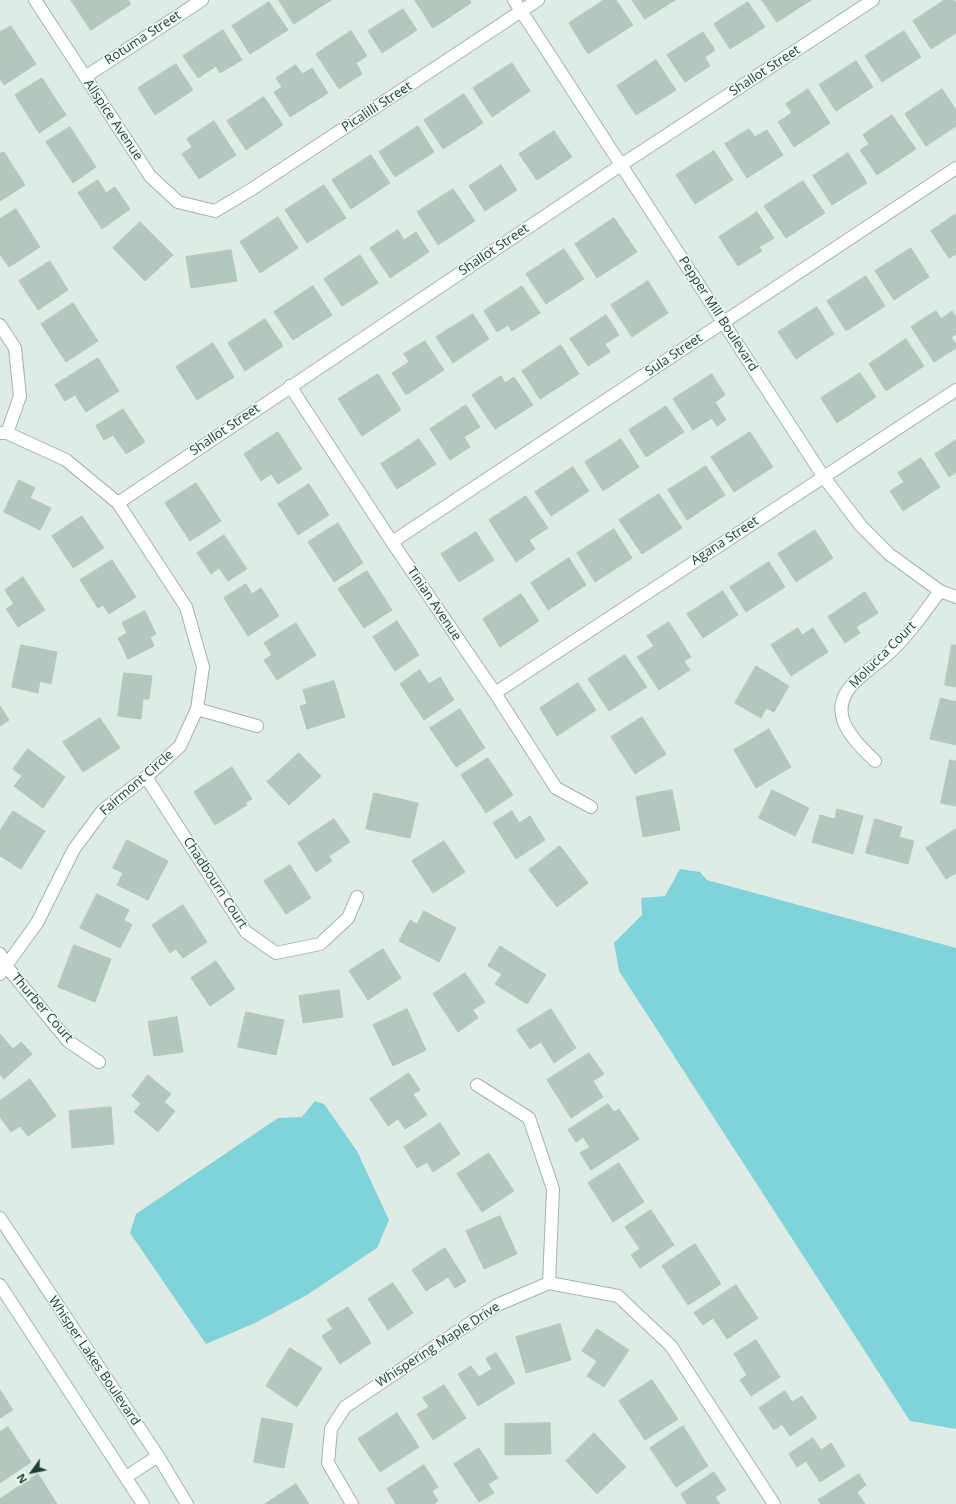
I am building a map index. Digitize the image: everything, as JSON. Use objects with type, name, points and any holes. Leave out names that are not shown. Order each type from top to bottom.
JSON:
[{"type":"street","name":"Allspice Avenue","points":[[35,0],[150,176],[178,202],[214,211]]},
{"type":"street","name":"Rotuma Street","points":[[84,77],[202,0]]},
{"type":"street","name":"Pepper Mill Boulevard","points":[[514,0],[823,476],[861,526],[889,554],[940,590],[956,597]]},
{"type":"street","name":"Picalilli Street","points":[[214,211],[252,189],[538,0]]},
{"type":"street","name":"Shallot Street","points":[[118,503],[621,165],[873,0]]},
{"type":"street","name":"Sula Street","points":[[392,542],[956,168]]},
{"type":"street","points":[[0,325],[15,348],[20,396],[3,433]]},
{"type":"street","name":"Tinian Avenue","points":[[290,386],[392,542],[495,693],[556,788],[591,807]]},
{"type":"street","name":"Agana Street","points":[[495,693],[956,390]]},
{"type":"street","name":"Fairmont Circle","points":[[2,969],[37,923],[74,849],[103,810],[146,777],[180,746],[197,710],[203,668],[186,607],[118,503],[66,460],[3,433]]},
{"type":"street","name":"Molucca Court","points":[[875,761],[859,746],[843,722],[841,709],[844,694],[857,679],[888,654],[912,628],[940,590]]},
{"type":"street","points":[[197,710],[257,726]]},
{"type":"street","name":"Chadbourn Court","points":[[146,777],[246,932],[276,952],[320,944],[348,918],[357,898]]},
{"type":"street","name":"Thurber Court","points":[[0,954],[2,969],[68,1041],[99,1062]]},
{"type":"street","points":[[477,1086],[529,1118],[553,1188],[549,1283],[618,1296],[671,1346],[774,1504]]},
{"type":"street","name":"Whisper Lakes Boulevard","points":[[0,1218],[158,1456],[187,1504]]},
{"type":"street","name":"Whispering Maple Drive","points":[[352,1504],[328,1463],[331,1429],[345,1407],[497,1305],[549,1283]]},
{"type":"street","points":[[0,1285],[143,1504]]},
{"type":"street","points":[[126,1477],[158,1456]]},
{"type":"water","points":[[680,869],[700,872],[707,880],[956,948],[956,1429],[910,1421],[619,971],[614,943],[642,915],[641,898],[665,896]]},
{"type":"water","points":[[315,1101],[324,1104],[357,1151],[389,1220],[377,1248],[307,1295],[255,1323],[206,1344],[130,1233],[136,1214],[278,1118],[302,1117]]},
{"type":"building","points":[[71,0],[128,0],[131,4],[91,30]]},
{"type":"building","points":[[279,0],[331,0],[294,24]]},
{"type":"building","points":[[415,0],[470,0],[471,3],[433,28]]},
{"type":"building","points":[[604,0],[616,0],[633,25],[588,54],[569,23]]},
{"type":"building","points":[[632,0],[675,0],[645,19]]},
{"type":"building","points":[[762,0],[811,0],[777,22]]},
{"type":"building","points":[[945,0],[954,0],[956,3],[956,33],[931,49],[913,21]]},
{"type":"building","points":[[269,2],[288,30],[250,54],[232,26]]},
{"type":"building","points":[[748,2],[765,27],[730,49],[714,24]]},
{"type":"building","points":[[403,9],[417,30],[382,53],[368,31]]},
{"type":"building","points":[[11,26],[36,64],[4,85],[0,79],[0,32]]},
{"type":"building","points":[[223,30],[242,60],[220,73],[216,66],[198,78],[183,56]]},
{"type":"building","points":[[351,31],[367,56],[356,63],[362,74],[339,89],[316,54]]},
{"type":"building","points":[[904,31],[921,57],[882,82],[865,56]]},
{"type":"building","points":[[703,32],[715,50],[705,57],[710,66],[685,82],[667,55]]},
{"type":"building","points":[[656,60],[676,90],[636,115],[617,86]]},
{"type":"building","points":[[856,61],[873,87],[836,111],[819,85]]},
{"type":"building","points":[[512,63],[530,91],[492,117],[473,88]]},
{"type":"building","points":[[176,64],[193,90],[155,115],[138,88]]},
{"type":"building","points":[[296,65],[302,74],[312,68],[328,93],[290,117],[274,92],[282,87],[276,78]]},
{"type":"building","points":[[42,78],[66,115],[39,133],[15,95]]},
{"type":"building","points":[[808,89],[830,123],[794,147],[778,122],[792,113],[786,104]]},
{"type":"building","points":[[942,89],[956,110],[956,126],[926,146],[905,114]]},
{"type":"building","points":[[464,94],[483,123],[443,149],[424,120]]},
{"type":"building","points":[[264,97],[283,125],[246,150],[227,121]]},
{"type":"building","points":[[892,115],[916,149],[877,175],[860,150],[869,144],[863,135]]},
{"type":"building","points":[[214,121],[236,155],[199,179],[182,154],[192,147],[187,139]]},
{"type":"building","points":[[418,126],[434,152],[395,177],[379,152]]},
{"type":"building","points":[[70,127],[96,167],[73,183],[46,142]]},
{"type":"building","points":[[749,129],[755,137],[767,130],[783,155],[747,178],[725,144]]},
{"type":"building","points":[[554,131],[572,157],[537,180],[519,154]]},
{"type":"building","points":[[714,151],[733,180],[695,204],[676,175]]},
{"type":"building","points":[[4,152],[25,185],[0,201],[0,154]]},
{"type":"building","points":[[848,153],[867,183],[832,205],[813,176]]},
{"type":"building","points":[[371,155],[390,183],[351,209],[332,180]]},
{"type":"building","points":[[501,165],[517,190],[485,211],[469,186]]},
{"type":"building","points":[[98,180],[106,193],[115,187],[130,209],[102,229],[78,193]]},
{"type":"building","points":[[803,181],[825,213],[786,238],[764,206]]},
{"type":"building","points":[[324,185],[346,218],[307,243],[285,210]]},
{"type":"building","points":[[453,189],[475,221],[438,245],[417,212]]},
{"type":"building","points":[[16,209],[40,247],[9,267],[0,254],[0,219]]},
{"type":"building","points":[[757,212],[774,238],[759,247],[762,251],[738,266],[719,237]]},
{"type":"building","points":[[956,214],[956,254],[949,258],[931,231]]},
{"type":"building","points":[[278,217],[298,248],[260,273],[240,242]]},
{"type":"building","points":[[614,218],[637,252],[597,278],[575,244]]},
{"type":"building","points":[[140,222],[173,255],[145,281],[113,248]]},
{"type":"building","points":[[398,230],[404,240],[416,232],[429,252],[390,278],[370,248]]},
{"type":"building","points":[[911,248],[929,277],[894,300],[875,271]]},
{"type":"building","points":[[564,249],[584,279],[546,304],[526,274]]},
{"type":"building","points":[[231,250],[237,281],[191,288],[186,257]]},
{"type":"building","points":[[360,255],[378,283],[342,306],[324,279]]},
{"type":"building","points":[[50,261],[68,290],[38,310],[19,281]]},
{"type":"building","points":[[866,276],[885,306],[846,331],[827,301]]},
{"type":"building","points":[[648,281],[668,313],[632,337],[611,305]]},
{"type":"building","points":[[313,286],[332,315],[293,340],[274,312]]},
{"type":"building","points":[[522,286],[540,313],[512,331],[508,325],[497,332],[484,311]]},
{"type":"building","points":[[73,303],[98,341],[66,362],[41,324]]},
{"type":"building","points":[[817,307],[834,334],[796,359],[778,332]]},
{"type":"building","points":[[936,311],[941,319],[952,311],[956,317],[956,334],[951,337],[956,344],[956,348],[934,362],[911,327]]},
{"type":"building","points":[[473,314],[489,339],[453,363],[436,337]]},
{"type":"building","points":[[606,315],[619,335],[605,344],[610,352],[588,366],[570,339]]},
{"type":"building","points":[[265,319],[283,346],[245,371],[228,343]]},
{"type":"building","points":[[906,339],[924,366],[886,391],[869,364]]},
{"type":"building","points":[[425,341],[444,370],[406,395],[392,373],[409,362],[404,354]]},
{"type":"building","points":[[213,343],[234,377],[197,400],[176,367]]},
{"type":"building","points":[[561,345],[579,374],[540,399],[522,371]]},
{"type":"building","points":[[98,358],[119,391],[86,412],[75,395],[65,401],[55,385]]},
{"type":"building","points":[[860,373],[876,397],[837,423],[821,398]]},
{"type":"building","points":[[378,374],[401,410],[362,436],[338,399]]},
{"type":"building","points":[[712,374],[725,395],[715,402],[726,420],[717,426],[712,418],[693,430],[673,399]]},
{"type":"building","points":[[501,376],[505,383],[514,377],[533,405],[495,429],[472,395]]},
{"type":"building","points":[[466,405],[480,427],[464,437],[470,447],[450,460],[430,429]]},
{"type":"building","points":[[666,406],[684,432],[646,457],[629,430]]},
{"type":"building","points":[[123,409],[145,442],[126,454],[113,435],[104,440],[96,426]]},
{"type":"building","points":[[278,432],[302,469],[278,484],[271,474],[261,481],[244,454]]},
{"type":"building","points":[[750,432],[773,467],[734,492],[711,457]]},
{"type":"building","points":[[419,439],[436,464],[397,489],[381,464]]},
{"type":"building","points":[[621,439],[639,467],[603,491],[585,462]]},
{"type":"building","points":[[956,440],[956,472],[949,477],[935,454]]},
{"type":"building","points":[[921,458],[940,487],[903,511],[890,491],[904,482],[898,473]]},
{"type":"building","points":[[706,466],[725,495],[687,520],[668,490]]},
{"type":"building","points":[[573,467],[589,491],[551,516],[535,492]]},
{"type":"building","points":[[19,480],[35,488],[30,498],[51,508],[40,530],[4,512]]},
{"type":"building","points":[[196,483],[221,521],[190,541],[165,503]]},
{"type":"building","points":[[309,484],[329,515],[298,535],[278,504]]},
{"type":"building","points":[[659,494],[682,528],[642,554],[619,520]]},
{"type":"building","points":[[526,496],[548,528],[529,540],[535,549],[516,562],[489,520]]},
{"type":"building","points":[[82,516],[104,548],[73,568],[52,536]]},
{"type":"building","points":[[338,523],[363,563],[334,582],[308,542]]},
{"type":"building","points":[[614,529],[632,558],[595,582],[577,553]]},
{"type":"building","points":[[815,530],[833,558],[796,582],[778,554]]},
{"type":"building","points":[[476,532],[494,560],[459,582],[441,554]]},
{"type":"building","points":[[224,535],[247,569],[228,581],[219,568],[211,574],[197,553]]},
{"type":"building","points":[[569,558],[586,585],[548,610],[531,583]]},
{"type":"building","points":[[112,560],[136,597],[109,614],[103,605],[98,608],[80,580]]},
{"type":"building","points":[[769,562],[785,587],[746,612],[730,587]]},
{"type":"building","points":[[367,571],[392,610],[364,628],[338,589]]},
{"type":"building","points":[[23,577],[45,610],[18,627],[6,609],[14,604],[5,590]]},
{"type":"building","points":[[246,584],[252,594],[261,588],[279,616],[248,636],[224,598]]},
{"type":"building","points":[[723,591],[738,615],[703,638],[687,614]]},
{"type":"building","points":[[865,592],[878,613],[856,627],[860,633],[845,643],[828,617]]},
{"type":"building","points":[[521,594],[539,621],[500,647],[483,619]]},
{"type":"building","points":[[145,611],[156,634],[150,637],[154,646],[128,659],[118,638],[127,633],[122,623]]},
{"type":"building","points":[[397,621],[419,655],[395,671],[373,637]]},
{"type":"building","points":[[669,622],[691,657],[684,661],[690,670],[659,690],[637,657],[654,646],[647,636]]},
{"type":"building","points":[[296,623],[316,655],[277,680],[264,660],[272,655],[264,643]]},
{"type":"building","points":[[798,628],[802,635],[813,628],[828,652],[791,676],[771,645]]},
{"type":"building","points":[[21,645],[57,652],[51,684],[40,681],[38,693],[12,687]]},
{"type":"building","points":[[952,645],[956,645],[956,687],[945,685]]},
{"type":"building","points":[[625,655],[647,687],[609,711],[588,679]]},
{"type":"building","points":[[756,666],[789,686],[774,712],[766,708],[761,718],[735,703]]},
{"type":"building","points":[[420,670],[429,684],[440,677],[454,700],[424,720],[400,684]]},
{"type":"building","points":[[124,673],[152,676],[149,699],[143,699],[141,719],[118,716]]},
{"type":"building","points":[[334,681],[345,717],[307,729],[300,706],[307,704],[303,690]]},
{"type":"building","points":[[578,683],[596,710],[557,736],[540,708]]},
{"type":"building","points":[[941,698],[956,702],[956,745],[930,739]]},
{"type":"building","points":[[0,706],[9,720],[0,726]]},
{"type":"building","points":[[460,709],[485,748],[456,767],[430,728]]},
{"type":"building","points":[[642,717],[666,754],[635,774],[611,737]]},
{"type":"building","points":[[100,718],[120,748],[83,772],[63,742]]},
{"type":"building","points":[[769,729],[791,767],[756,788],[734,750]]},
{"type":"building","points":[[28,749],[65,777],[43,808],[14,786],[22,776],[13,769]]},
{"type":"building","points":[[299,753],[321,776],[289,805],[267,782]]},
{"type":"building","points":[[488,758],[513,795],[486,813],[461,775]]},
{"type":"building","points":[[950,760],[956,761],[956,806],[941,803]]},
{"type":"building","points":[[232,767],[252,799],[245,803],[247,805],[215,825],[194,792]]},
{"type":"building","points":[[672,790],[680,830],[643,837],[636,797]]},
{"type":"building","points":[[772,790],[809,808],[795,836],[759,818]]},
{"type":"building","points":[[374,793],[418,803],[410,838],[366,829]]},
{"type":"building","points":[[837,809],[863,816],[853,854],[812,842],[820,815],[835,819]]},
{"type":"building","points":[[13,811],[45,831],[21,869],[0,856],[0,831]]},
{"type":"building","points":[[512,811],[519,823],[530,816],[545,840],[516,859],[493,823]]},
{"type":"building","points":[[334,819],[350,842],[329,856],[332,861],[316,872],[298,843]]},
{"type":"building","points":[[875,819],[902,827],[899,837],[914,841],[908,864],[866,853]]},
{"type":"building","points":[[956,829],[956,873],[946,879],[926,848]]},
{"type":"building","points":[[127,840],[168,861],[148,900],[117,885],[123,873],[113,868]]},
{"type":"building","points":[[444,841],[465,872],[433,893],[412,861]]},
{"type":"building","points":[[560,846],[588,883],[557,907],[529,870]]},
{"type":"building","points":[[290,865],[311,898],[286,914],[264,881]]},
{"type":"building","points":[[97,894],[129,910],[124,920],[132,925],[120,948],[80,928]]},
{"type":"building","points":[[183,905],[207,942],[183,958],[176,949],[170,953],[152,925]]},
{"type":"building","points":[[424,911],[456,928],[439,962],[399,941],[410,920],[417,924]]},
{"type":"building","points":[[74,945],[111,959],[95,1002],[58,987]]},
{"type":"building","points":[[500,946],[546,975],[527,1004],[495,984],[502,974],[488,966]]},
{"type":"building","points":[[383,949],[401,978],[368,1000],[349,971]]},
{"type":"building","points":[[216,961],[235,989],[210,1006],[191,978]]},
{"type":"building","points":[[465,973],[485,1002],[473,1010],[478,1018],[458,1032],[433,994]]},
{"type":"building","points":[[339,990],[343,1017],[303,1023],[299,996]]},
{"type":"building","points":[[407,1009],[426,1050],[393,1066],[373,1025]]},
{"type":"building","points":[[551,1009],[576,1048],[554,1063],[541,1042],[530,1049],[517,1030]]},
{"type":"building","points":[[246,1012],[284,1020],[276,1055],[238,1047]]},
{"type":"building","points":[[177,1017],[183,1052],[154,1056],[148,1022]]},
{"type":"building","points":[[0,1034],[13,1049],[21,1042],[32,1054],[4,1079],[0,1074]]},
{"type":"building","points":[[589,1053],[604,1074],[593,1081],[603,1097],[571,1118],[547,1080]]},
{"type":"building","points":[[409,1073],[420,1090],[413,1094],[427,1115],[405,1129],[398,1119],[388,1126],[370,1099]]},
{"type":"building","points":[[148,1075],[171,1094],[164,1102],[175,1111],[158,1132],[134,1112],[141,1104],[132,1096]]},
{"type":"building","points":[[30,1079],[56,1116],[28,1136],[20,1126],[11,1132],[0,1117],[0,1101]]},
{"type":"building","points":[[608,1104],[614,1112],[619,1109],[639,1139],[591,1170],[580,1153],[590,1147],[583,1137],[576,1142],[568,1130]]},
{"type":"building","points":[[111,1107],[114,1144],[72,1148],[69,1111]]},
{"type":"building","points":[[440,1123],[460,1154],[433,1172],[427,1162],[417,1168],[404,1147]]},
{"type":"building","points":[[489,1153],[514,1191],[482,1212],[457,1174]]},
{"type":"building","points":[[619,1163],[644,1202],[613,1222],[588,1183]]},
{"type":"building","points":[[651,1210],[674,1245],[640,1268],[631,1255],[640,1249],[625,1227]]},
{"type":"building","points":[[500,1216],[517,1254],[484,1269],[466,1231]]},
{"type":"building","points":[[695,1244],[721,1284],[688,1305],[662,1266]]},
{"type":"building","points":[[445,1248],[466,1281],[455,1288],[448,1277],[426,1291],[412,1270]]},
{"type":"building","points":[[393,1283],[413,1313],[388,1330],[368,1299]]},
{"type":"building","points":[[736,1285],[758,1318],[727,1339],[713,1318],[703,1325],[694,1313]]},
{"type":"building","points":[[348,1307],[371,1343],[340,1364],[322,1336],[333,1329],[327,1320]]},
{"type":"building","points":[[560,1324],[571,1360],[526,1373],[516,1337]]},
{"type":"building","points":[[597,1329],[629,1350],[604,1387],[587,1376],[597,1361],[582,1351]]},
{"type":"building","points":[[756,1340],[780,1377],[751,1396],[740,1380],[747,1375],[734,1354]]},
{"type":"building","points":[[290,1348],[322,1368],[297,1407],[266,1386]]},
{"type":"building","points":[[496,1353],[515,1383],[478,1406],[458,1374],[471,1366],[479,1377],[492,1369],[486,1359]]},
{"type":"building","points":[[652,1380],[678,1419],[645,1440],[619,1401]]},
{"type":"building","points":[[444,1385],[466,1418],[433,1440],[417,1414],[429,1407],[423,1398]]},
{"type":"building","points":[[0,1390],[13,1410],[0,1418]]},
{"type":"building","points":[[785,1391],[792,1402],[802,1396],[817,1418],[790,1436],[782,1424],[774,1430],[759,1408]]},
{"type":"building","points":[[397,1413],[419,1447],[380,1472],[358,1439]]},
{"type":"building","points":[[262,1418],[293,1424],[284,1468],[254,1462]]},
{"type":"building","points":[[550,1423],[551,1454],[505,1455],[505,1424]]},
{"type":"building","points":[[683,1426],[708,1466],[676,1487],[650,1448]]},
{"type":"building","points":[[8,1427],[31,1462],[0,1483],[0,1432]]},
{"type":"building","points":[[594,1433],[626,1467],[597,1494],[566,1461]]},
{"type":"building","points":[[813,1438],[821,1450],[831,1443],[845,1466],[820,1482],[806,1461],[797,1467],[789,1454]]},
{"type":"building","points":[[479,1448],[498,1478],[488,1484],[494,1493],[479,1502],[454,1464]]},
{"type":"building","points":[[424,1465],[438,1487],[432,1491],[438,1501],[434,1504],[396,1504],[387,1489]]},
{"type":"building","points":[[714,1472],[726,1490],[715,1497],[720,1504],[687,1504],[681,1494]]},
{"type":"building","points":[[38,1474],[57,1504],[0,1504],[0,1499]]},
{"type":"building","points":[[859,1474],[866,1485],[857,1492],[865,1504],[821,1504],[818,1500]]},
{"type":"building","points":[[296,1484],[309,1504],[265,1504]]}]
